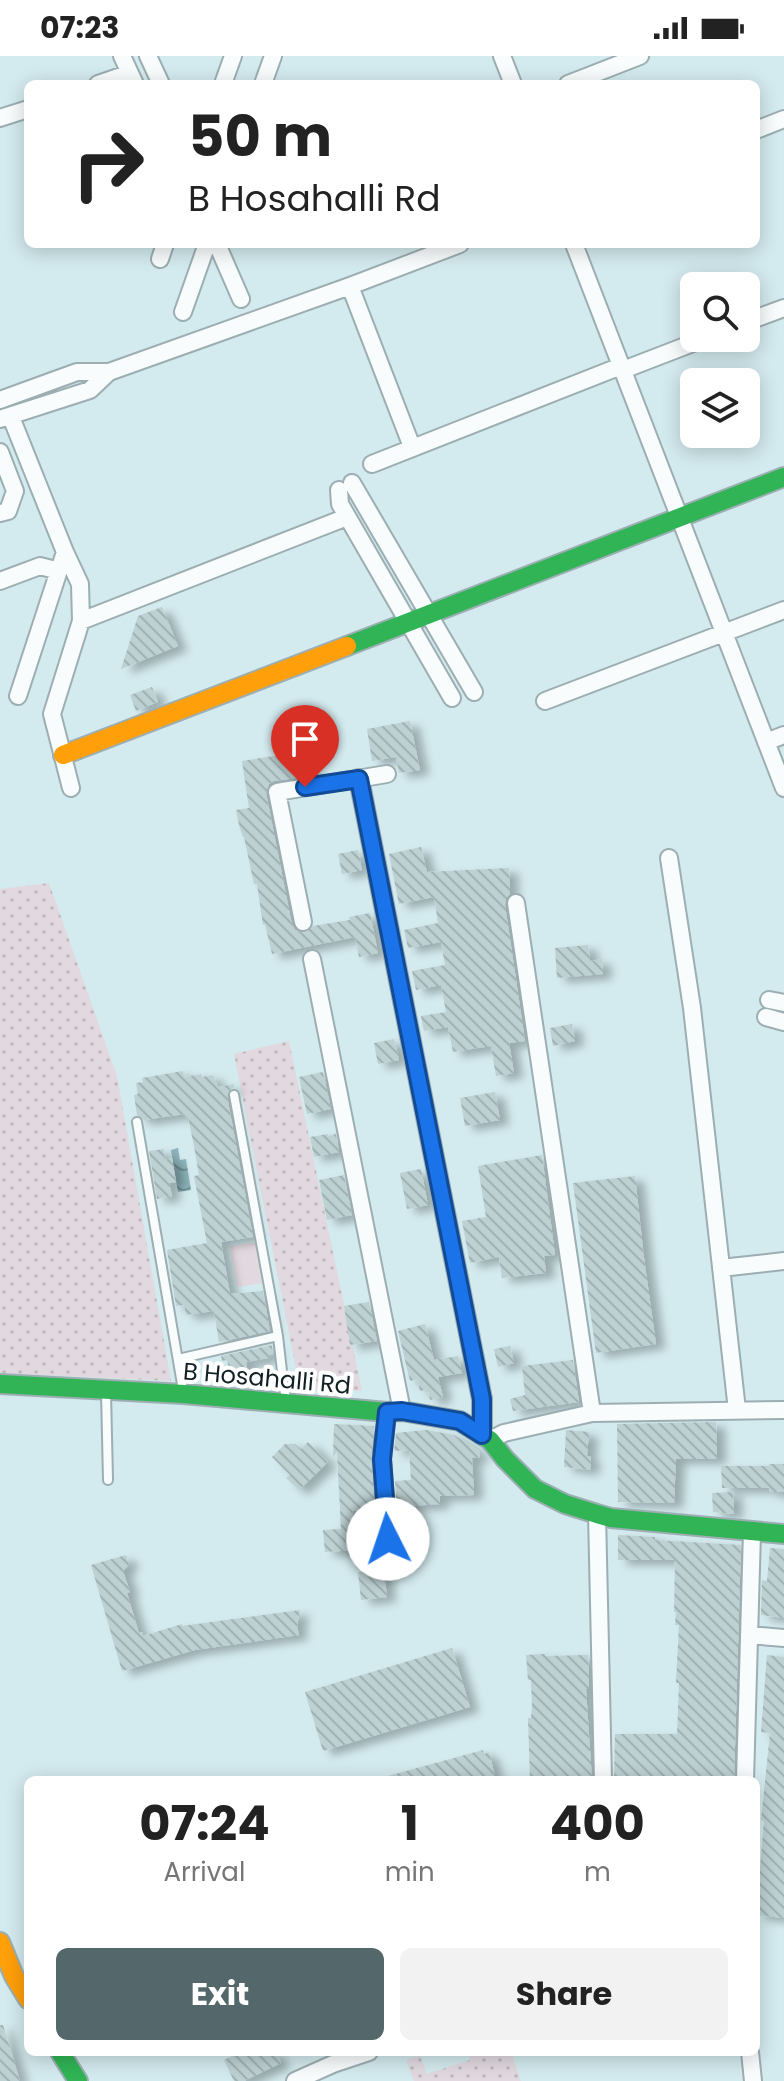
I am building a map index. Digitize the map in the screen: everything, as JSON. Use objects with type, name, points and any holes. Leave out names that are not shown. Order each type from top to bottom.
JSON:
[{"type":"street","points":[[122,56],[132,78]]},
{"type":"street","points":[[148,56],[159,80]]},
{"type":"street","points":[[224,80],[233,56]]},
{"type":"street","points":[[264,80],[273,56]]},
{"type":"street","points":[[502,56],[511,80]]},
{"type":"street","points":[[578,80],[640,56]]},
{"type":"street","points":[[0,118],[24,110]]},
{"type":"street","points":[[760,128],[784,119]]},
{"type":"street","points":[[183,312],[206,248]]},
{"type":"street","points":[[219,248],[241,299]]},
{"type":"street","points":[[0,400],[77,372],[109,372],[450,248]]},
{"type":"street","points":[[576,248],[784,788]]},
{"type":"street","points":[[350,286],[412,447]]},
{"type":"street","points":[[760,317],[784,308]]},
{"type":"street","points":[[372,464],[680,347]]},
{"type":"street","points":[[71,788],[52,714],[81,621],[80,584],[6,418],[90,390],[109,372]]},
{"type":"street","points":[[0,452],[15,491],[8,511],[0,513]]},
{"type":"street","points":[[63,755],[784,477]]},
{"type":"street","points":[[452,698],[340,504],[345,486],[429,615],[474,692]]},
{"type":"street","points":[[81,621],[347,517]]},
{"type":"street","points":[[18,696],[65,552]]},
{"type":"street","points":[[0,581],[40,566],[59,571]]},
{"type":"street","points":[[545,701],[784,610]]},
{"type":"street","points":[[766,742],[784,735]]},
{"type":"street","points":[[303,922],[277,792],[387,774]]},
{"type":"street","points":[[359,779],[482,1399],[486,1438],[592,1413],[784,1410]]},
{"type":"street","points":[[669,858],[692,1008],[737,1410]]},
{"type":"street","points":[[516,903],[592,1413]]},
{"type":"street","points":[[312,959],[395,1412],[382,1459],[388,1539]]},
{"type":"street","points":[[766,1017],[784,1022]]},
{"type":"street","points":[[721,1268],[784,1261]]},
{"type":"street","name":"B Hosahalli Rd","points":[[0,1384],[288,1402],[460,1421],[486,1438],[535,1489],[565,1504],[611,1518],[784,1534]]},
{"type":"street","points":[[597,1514],[603,1776]]},
{"type":"street","points":[[745,1776],[752,1532]]},
{"type":"street","points":[[749,1635],[784,1638]]},
{"type":"street","points":[[0,1942],[24,1992]]},
{"type":"street","points":[[62,2056],[78,2081]]},
{"type":"street","points":[[295,2081],[357,2056]]},
{"type":"street","points":[[750,2056],[753,2081]]},
{"type":"lane","points":[[234,1095],[288,1402]]},
{"type":"lane","points":[[137,1122],[184,1394]]},
{"type":"lane","points":[[178,1359],[278,1336]]},
{"type":"lane","points":[[106,1391],[108,1480]]},
{"type":"shaded area","points":[[49,883],[117,1076],[171,1381],[0,1373],[0,889]]},
{"type":"shaded area","points":[[289,1041],[362,1391],[300,1389],[234,1054]]},
{"type":"shaded area","points":[[257,1242],[264,1283],[237,1287],[230,1246]]},
{"type":"shaded area","points":[[420,2056],[427,2074],[470,2060],[469,2056],[512,2056],[521,2081],[414,2081],[406,2060]]},
{"type":"water","points":[[178,1148],[180,1160],[186,1159],[191,1190],[178,1192],[171,1150]]},
{"type":"building","points":[[162,607],[178,646],[121,669],[138,616]]},
{"type":"building","points":[[152,687],[158,702],[136,711],[130,695]]},
{"type":"building","points":[[410,721],[420,770],[399,773],[396,757],[372,761],[367,729]]},
{"type":"building","points":[[303,748],[309,776],[274,781],[269,784],[266,793],[292,925],[295,930],[304,933],[313,926],[370,913],[378,953],[359,957],[355,937],[272,954],[263,925],[257,884],[254,884],[236,810],[249,808],[242,761]]},
{"type":"building","points":[[421,847],[427,872],[509,868],[510,894],[505,905],[525,1041],[509,1043],[514,1073],[496,1076],[491,1046],[453,1052],[448,1027],[424,1031],[421,1016],[446,1012],[441,985],[416,990],[412,971],[445,965],[441,942],[408,948],[404,930],[438,923],[434,897],[399,904],[389,854]]},
{"type":"building","points":[[358,850],[362,870],[342,874],[338,854]]},
{"type":"building","points":[[588,945],[590,961],[602,959],[603,974],[557,978],[555,948]]},
{"type":"building","points":[[572,1024],[575,1041],[553,1046],[550,1028]]},
{"type":"building","points":[[394,1039],[399,1060],[378,1064],[374,1043]]},
{"type":"building","points":[[183,1071],[184,1077],[213,1075],[218,1087],[234,1084],[227,1096],[253,1237],[221,1242],[230,1294],[263,1291],[270,1331],[219,1342],[214,1311],[186,1315],[184,1305],[176,1306],[167,1250],[207,1243],[194,1176],[199,1175],[194,1146],[185,1114],[144,1120],[137,1115],[134,1095],[138,1094],[136,1083],[143,1082],[142,1078]]},
{"type":"building","points":[[323,1072],[331,1109],[307,1114],[299,1077]]},
{"type":"building","points":[[495,1092],[500,1120],[465,1126],[460,1098]]},
{"type":"building","points":[[336,1134],[339,1152],[314,1157],[310,1137]]},
{"type":"building","points":[[164,1149],[165,1160],[172,1158],[176,1182],[169,1183],[172,1196],[157,1199],[149,1151]]},
{"type":"building","points":[[542,1155],[555,1255],[544,1256],[546,1273],[502,1278],[499,1257],[470,1263],[462,1221],[486,1217],[478,1166]]},
{"type":"building","points":[[421,1169],[428,1205],[407,1209],[400,1173]]},
{"type":"building","points":[[344,1175],[352,1215],[327,1220],[319,1180]]},
{"type":"building","points":[[635,1176],[656,1344],[596,1353],[573,1183]]},
{"type":"building","points":[[369,1302],[377,1341],[350,1345],[344,1306]]},
{"type":"building","points":[[425,1324],[434,1360],[458,1356],[462,1373],[438,1377],[443,1397],[430,1400],[428,1389],[420,1391],[417,1379],[410,1381],[398,1331]]},
{"type":"building","points":[[272,1345],[273,1354],[268,1358],[246,1362],[247,1369],[230,1372],[227,1360],[222,1361],[221,1356]]},
{"type":"building","points":[[510,1346],[514,1363],[498,1367],[494,1349]]},
{"type":"building","points":[[573,1360],[579,1402],[513,1411],[510,1399],[525,1395],[522,1366]]},
{"type":"building","points":[[716,1422],[717,1459],[676,1459],[674,1503],[618,1502],[617,1424]]},
{"type":"building","points":[[334,1424],[374,1426],[371,1460],[375,1510],[352,1511],[355,1550],[325,1552],[323,1530],[341,1529],[337,1452],[333,1457]]},
{"type":"building","points":[[426,1430],[454,1435],[479,1451],[480,1457],[472,1458],[474,1495],[440,1496],[440,1504],[397,1507],[395,1481],[411,1480],[409,1450],[394,1451],[396,1433]]},
{"type":"building","points":[[566,1430],[589,1432],[587,1456],[591,1457],[590,1470],[564,1467]]},
{"type":"building","points":[[308,1442],[328,1462],[299,1490],[286,1478],[290,1475],[272,1457],[285,1444],[295,1444],[301,1449]]},
{"type":"building","points":[[784,1464],[784,1492],[769,1492],[769,1488],[722,1488],[721,1466]]},
{"type":"building","points":[[733,1492],[734,1514],[713,1512],[712,1493]]},
{"type":"building","points":[[618,1535],[741,1545],[734,1776],[614,1776],[615,1734],[677,1734],[679,1683],[676,1683],[679,1625],[675,1625],[674,1612],[675,1560],[618,1560]]},
{"type":"building","points":[[770,1548],[784,1549],[784,1618],[761,1615],[762,1580],[767,1581]]},
{"type":"building","points":[[126,1555],[129,1564],[123,1571],[130,1592],[127,1593],[139,1633],[142,1632],[143,1636],[182,1624],[300,1610],[299,1635],[195,1650],[122,1671],[91,1565]]},
{"type":"building","points":[[384,1569],[387,1597],[361,1600],[358,1572]]},
{"type":"building","points":[[452,1648],[470,1707],[323,1751],[305,1692]]},
{"type":"building","points":[[526,1655],[588,1655],[589,1689],[586,1689],[592,1776],[530,1776],[528,1718],[531,1718],[532,1706]]},
{"type":"building","points":[[767,1655],[784,1657],[784,1918],[760,1915],[764,1821],[761,1820],[770,1733],[761,1732]]},
{"type":"building","points":[[483,1750],[484,1754],[489,1752],[495,1776],[388,1776]]},
{"type":"building","points":[[0,2025],[3,2025],[20,2081],[0,2081]]},
{"type":"building","points":[[232,2056],[278,2056],[281,2063],[244,2081],[234,2081],[224,2060]]},
{"type":"traffic: fast","points":[[347,646],[784,477]]},
{"type":"traffic: fast","points":[[359,779],[482,1399],[482,1435]]},
{"type":"traffic: fast","points":[[0,1384],[402,1411],[460,1421],[490,1440],[535,1489],[565,1504],[611,1518],[784,1534]]},
{"type":"traffic: fast","points":[[62,2056],[78,2081]]},
{"type":"traffic: slow","points":[[63,755],[347,646]]},
{"type":"traffic: slow","points":[[0,1942],[24,1992]]},
{"type":"route","points":[[305,787],[359,779],[482,1399],[482,1435],[460,1421],[402,1411],[387,1412],[382,1459],[388,1539]]}]
